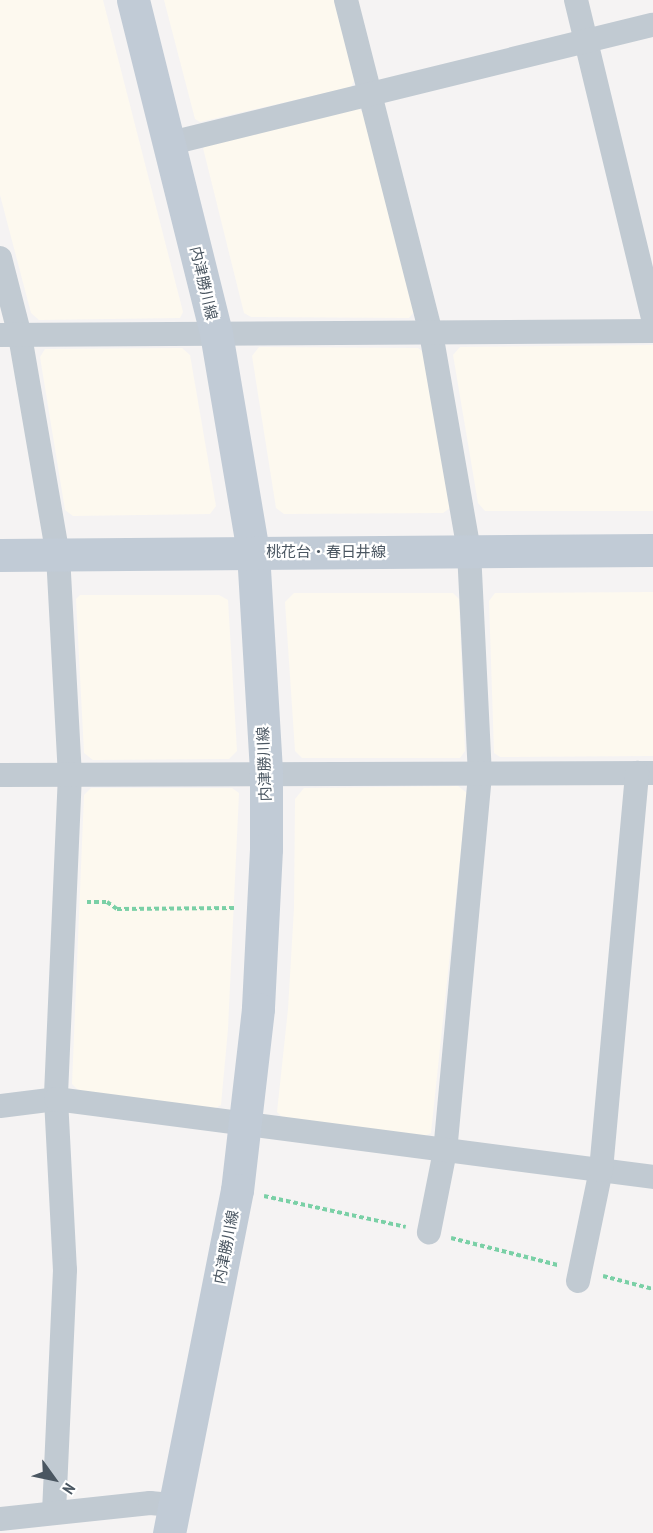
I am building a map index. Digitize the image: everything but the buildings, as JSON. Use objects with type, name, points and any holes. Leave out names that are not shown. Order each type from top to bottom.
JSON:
[{"type":"main road","name":"内津勝川線","points":[[133,0],[171,143],[216,333],[253,552],[266,773],[266,849],[258,1009],[237,1190],[171,1519]]},
{"type":"main road","name":"桃花台・春日井線","points":[[0,555],[653,550]]},
{"type":"street","points":[[346,0],[431,333],[469,550],[480,775],[445,1151],[429,1232]]},
{"type":"street","points":[[576,0],[653,319]]},
{"type":"street","points":[[171,143],[370,92],[653,25]]},
{"type":"street","points":[[0,258],[10,335],[58,555],[70,774],[56,1099],[65,1270],[54,1512]]},
{"type":"street","points":[[10,335],[653,330]]},
{"type":"street","points":[[0,775],[645,773],[601,1170],[578,1281]]},
{"type":"street","points":[[0,1106],[56,1099],[653,1177]]},
{"type":"street","points":[[0,1520],[54,1512],[150,1503],[171,1519]]},
{"type":"path","points":[[64,901],[107,902],[117,909],[236,909]]},
{"type":"shaded area","points":[[0,0],[103,0],[183,312],[180,318],[39,320],[31,313],[0,195]]},
{"type":"shaded area","points":[[164,0],[334,0],[355,79],[351,87],[200,122],[195,119]]},
{"type":"shaded area","points":[[356,107],[364,113],[415,311],[409,318],[251,317],[244,313],[203,148],[210,142]]},
{"type":"shaded area","points":[[653,345],[653,511],[485,511],[478,503],[453,355],[460,347]]},
{"type":"shaded area","points":[[259,347],[418,348],[425,353],[450,508],[443,513],[284,514],[276,508],[252,356]]},
{"type":"shaded area","points":[[182,348],[190,355],[216,506],[210,514],[73,516],[65,510],[40,357],[45,349]]},
{"type":"shaded area","points":[[653,592],[653,756],[500,757],[494,753],[489,601],[495,593]]},
{"type":"shaded area","points":[[294,593],[453,593],[459,599],[465,751],[460,758],[302,758],[295,751],[285,602]]},
{"type":"shaded area","points":[[80,595],[219,595],[228,600],[237,751],[229,759],[93,760],[84,753],[76,599]]},
{"type":"shaded area","points":[[458,786],[467,793],[431,1133],[423,1137],[285,1120],[277,1112],[288,1009],[294,908],[295,799],[304,788]]},
{"type":"shaded area","points":[[91,788],[232,788],[239,793],[228,1029],[221,1105],[214,1109],[79,1091],[72,1084],[84,795]]}]
